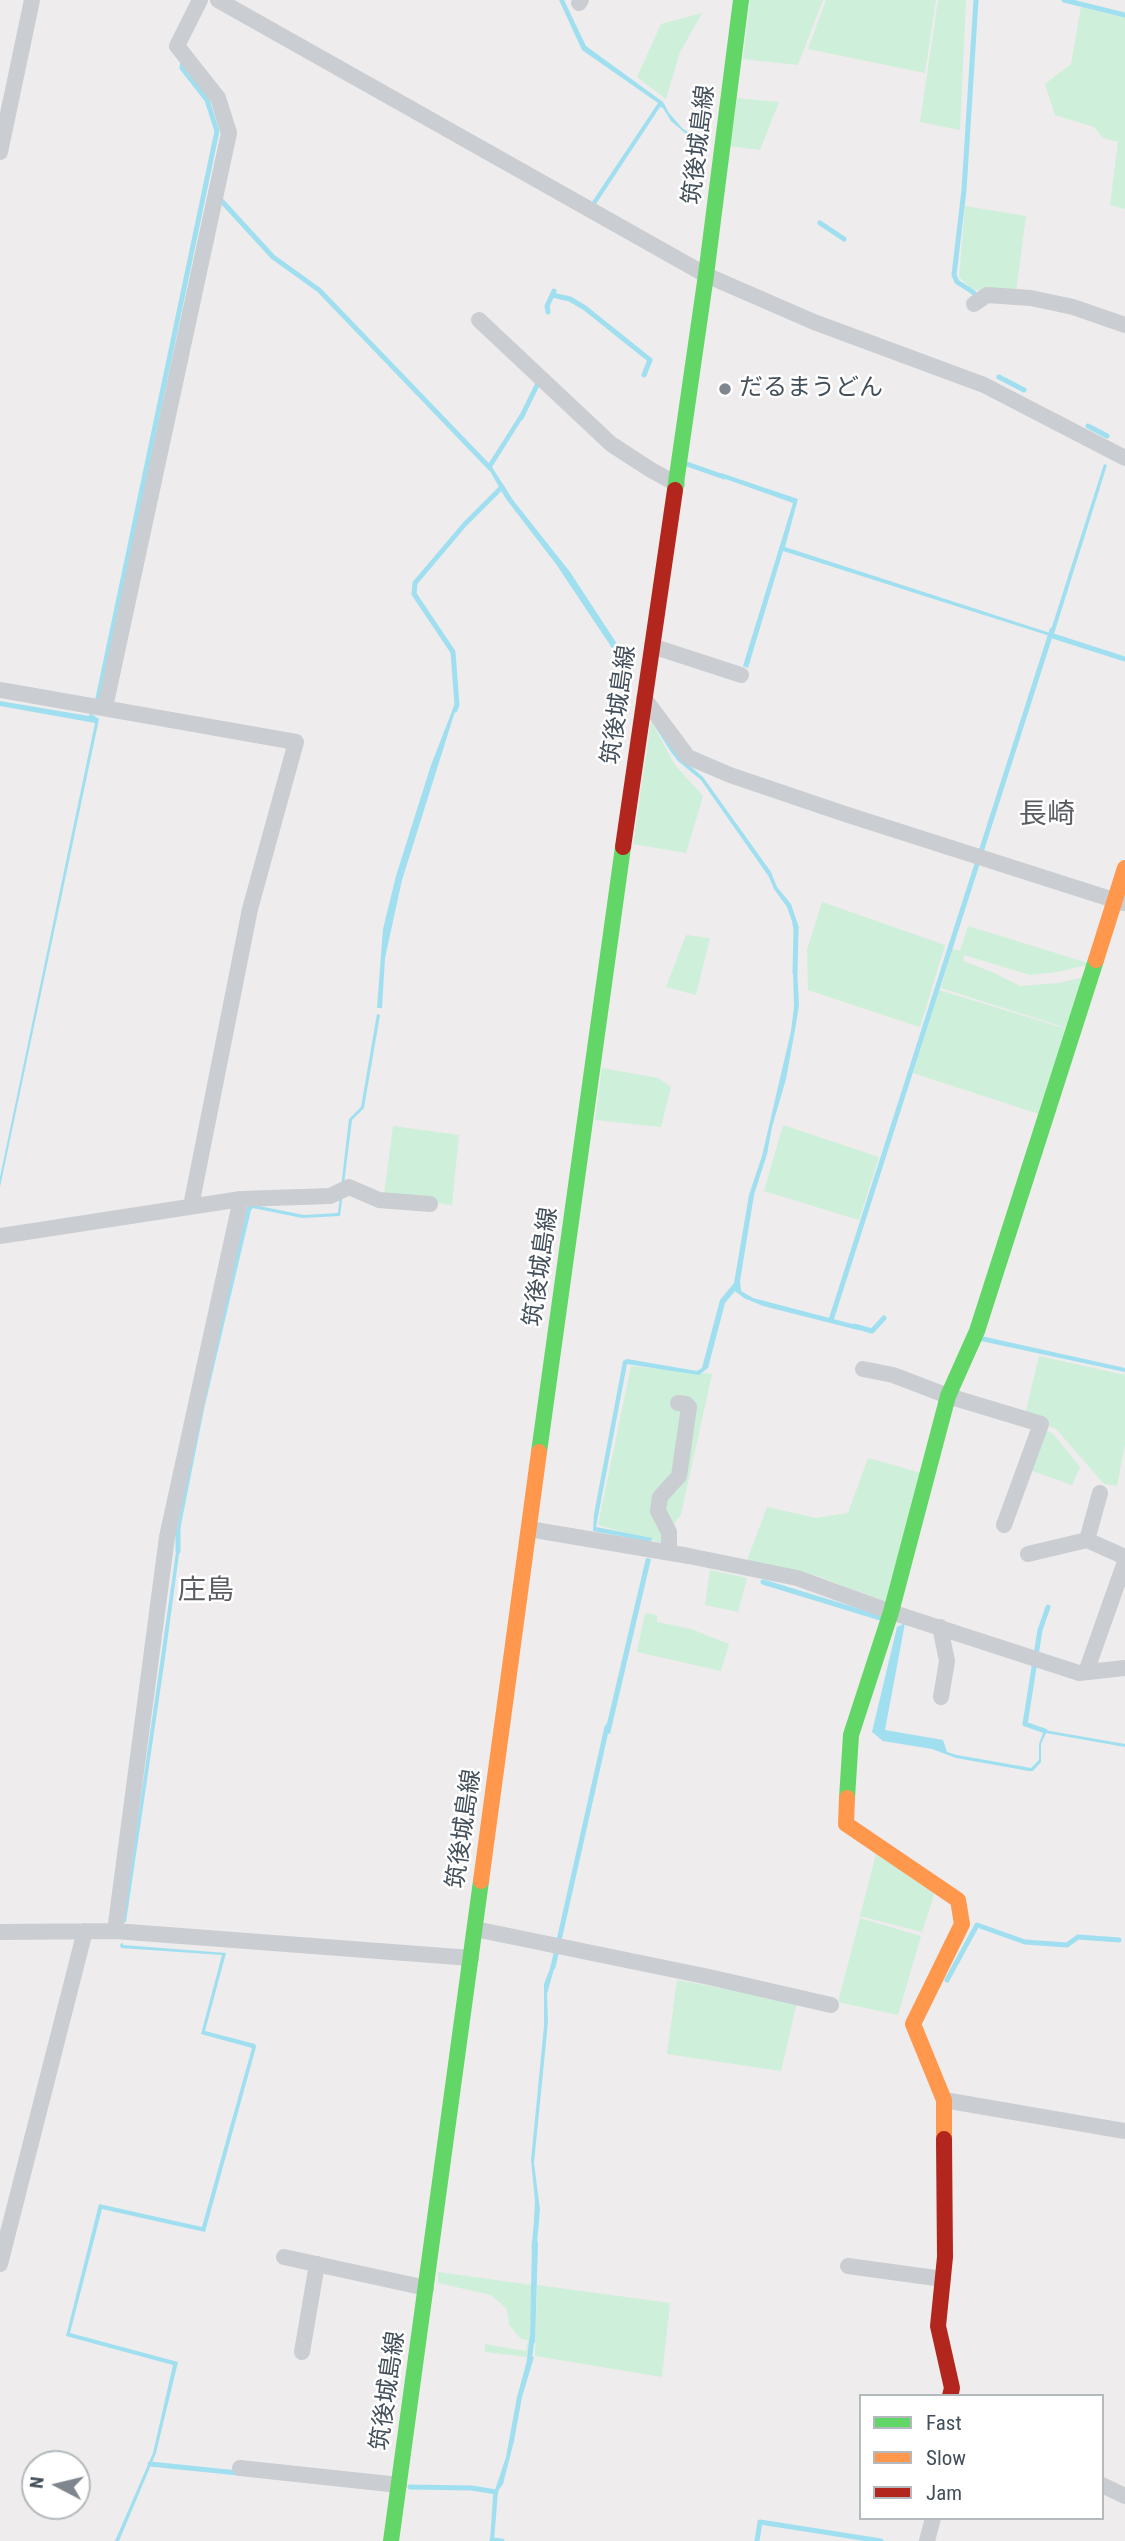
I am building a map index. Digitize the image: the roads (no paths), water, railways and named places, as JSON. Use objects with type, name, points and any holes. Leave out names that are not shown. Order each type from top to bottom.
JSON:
[{"type":"main road","name":"筑後城島線","points":[[391,2541],[644,698],[706,275],[741,0]]},
{"type":"main road","points":[[950,2394],[938,2326],[945,2257],[944,2100],[913,2024],[962,1924],[958,1900],[846,1824],[851,1735],[891,1612],[948,1396],[977,1331],[1120,902],[1125,868]]},
{"type":"street","points":[[0,152],[32,0]]},
{"type":"street","points":[[105,707],[229,133],[218,98],[177,46],[200,0]]},
{"type":"street","points":[[218,0],[706,275],[814,322],[984,385],[1125,458]]},
{"type":"street","points":[[974,304],[987,295],[1031,298],[1073,307],[1125,325]]},
{"type":"street","points":[[478,320],[611,443],[677,484]]},
{"type":"street","points":[[652,646],[741,675]]},
{"type":"street","points":[[0,690],[296,742],[250,909],[191,1206]]},
{"type":"street","points":[[644,698],[688,757],[730,775],[1120,902]]},
{"type":"street","points":[[0,1236],[242,1199],[330,1196],[349,1187],[379,1200],[430,1204]]},
{"type":"street","points":[[115,1931],[167,1537],[242,1199]]},
{"type":"street","points":[[863,1369],[893,1375],[948,1396],[1041,1424],[1004,1525]]},
{"type":"street","points":[[669,1552],[669,1532],[659,1511],[660,1497],[679,1476],[689,1408],[686,1404],[678,1403]]},
{"type":"street","points":[[1087,1540],[1100,1493]]},
{"type":"street","points":[[529,1529],[669,1552],[797,1578],[891,1612],[1079,1673],[1125,1668]]},
{"type":"street","points":[[1028,1554],[1087,1540],[1125,1559],[1086,1672]]},
{"type":"street","points":[[940,1628],[947,1661],[941,1697]]},
{"type":"street","points":[[475,1929],[831,2005]]},
{"type":"street","points":[[0,2263],[85,1931]]},
{"type":"street","points":[[0,1932],[115,1931],[471,1958]]},
{"type":"street","points":[[944,2100],[1125,2131]]},
{"type":"street","points":[[284,2256],[426,2288]]},
{"type":"street","points":[[302,2352],[317,2264]]},
{"type":"street","points":[[848,2266],[943,2279]]},
{"type":"street","points":[[240,2468],[398,2486]]},
{"type":"street","points":[[1104,2486],[1125,2496]]},
{"type":"street","points":[[927,2541],[932,2520]]},
{"type":"water","points":[[559,0],[564,0],[586,46],[663,102],[683,129],[706,142],[706,145],[685,133],[660,107],[596,204],[592,202],[658,103],[582,50]]},
{"type":"water","points":[[522,411],[526,413],[492,467],[513,500],[570,572],[621,650],[632,670],[628,672],[556,564],[506,499],[487,466]]},
{"type":"water","points":[[1104,464],[1107,465],[1053,637],[783,551],[748,668],[743,666],[793,503],[720,477],[721,473],[798,499],[785,547],[1050,633]]},
{"type":"water","points":[[0,701],[89,716],[90,713],[99,719],[0,1187],[95,723],[0,706]]},
{"type":"water","points":[[457,705],[402,880],[385,958],[382,1008],[377,1008],[383,929],[396,876],[431,765],[454,706]]},
{"type":"water","points":[[654,717],[678,756],[703,777],[771,872],[777,887],[791,904],[799,928],[795,930],[787,907],[769,877],[701,780],[671,752],[652,722]]},
{"type":"water","points":[[793,968],[797,968],[799,1005],[796,1024],[786,1079],[754,1195],[740,1281],[741,1291],[753,1298],[860,1326],[858,1330],[763,1306],[735,1291],[725,1303],[708,1368],[699,1375],[627,1364],[596,1527],[652,1538],[651,1542],[593,1531],[623,1361],[627,1359],[697,1371],[702,1368],[720,1300],[734,1283],[749,1195],[762,1156],[791,1031],[794,1007]]},
{"type":"water","points":[[377,1014],[380,1015],[364,1108],[352,1120],[340,1216],[302,1218],[253,1208],[251,1210],[204,1409],[179,1535],[176,1535],[201,1405],[247,1208],[249,1204],[304,1215],[338,1213],[349,1119],[361,1107]]},
{"type":"water","points":[[981,1336],[1125,1368],[1125,1372],[981,1341]]},
{"type":"water","points":[[177,1545],[180,1547],[165,1658],[126,1922],[123,1922]]},
{"type":"water","points":[[646,1558],[651,1559],[610,1734],[605,1732]]},
{"type":"water","points":[[905,1623],[885,1730],[943,1740],[947,1752],[957,1755],[1031,1768],[1039,1760],[1039,1744],[1044,1730],[1125,1744],[1125,1747],[1046,1733],[1041,1744],[1041,1762],[1033,1771],[1029,1771],[883,1741],[872,1732],[897,1627]]},
{"type":"water","points":[[120,1944],[226,1953],[205,2031],[255,2044],[256,2047],[205,2232],[102,2209],[70,2333],[178,2362],[156,2453],[119,2541],[115,2541],[153,2453],[173,2365],[66,2336],[99,2204],[202,2227],[252,2048],[201,2034],[222,1955],[121,1948]]},
{"type":"water","points":[[554,1958],[556,1962],[547,1994],[548,2022],[534,2163],[540,2210],[538,2223],[534,2222],[531,2160],[544,2026],[544,1984]]},
{"type":"water","points":[[532,2241],[538,2242],[535,2343],[530,2342]]},
{"type":"water","points":[[528,2357],[534,2357],[522,2397],[503,2484],[498,2491],[494,2541],[490,2541],[493,2496],[506,2457],[517,2397]]},
{"type":"waterway","points":[[976,0],[964,190],[954,275],[957,282],[973,292],[978,299]]},
{"type":"waterway","points":[[1064,0],[1125,15]]},
{"type":"waterway","points":[[97,703],[217,131],[207,100],[182,68],[183,61]]},
{"type":"waterway","points":[[218,197],[273,257],[319,290],[490,468]]},
{"type":"waterway","points":[[820,223],[844,239]]},
{"type":"waterway","points":[[548,312],[547,306],[554,291]]},
{"type":"waterway","points":[[552,295],[570,299],[585,308],[650,360],[644,375]]},
{"type":"waterway","points":[[999,377],[1024,390]]},
{"type":"waterway","points":[[521,418],[540,379]]},
{"type":"waterway","points":[[1088,426],[1107,436]]},
{"type":"waterway","points":[[684,463],[724,477]]},
{"type":"waterway","points":[[455,710],[457,705],[453,652],[414,594],[415,583],[465,524],[502,487]]},
{"type":"waterway","points":[[831,1320],[1052,630]]},
{"type":"waterway","points":[[1050,635],[1125,659]]},
{"type":"waterway","points":[[795,924],[795,973]]},
{"type":"waterway","points":[[854,1326],[872,1331],[884,1318]]},
{"type":"waterway","points":[[178,1530],[178,1551]]},
{"type":"waterway","points":[[763,1582],[884,1619]]},
{"type":"waterway","points":[[1045,1731],[1025,1724],[1040,1630],[1048,1607]]},
{"type":"waterway","points":[[553,1967],[607,1727]]},
{"type":"waterway","points":[[947,1980],[977,1925],[1025,1942],[1067,1945],[1078,1937],[1119,1940]]},
{"type":"waterway","points":[[534,2248],[537,2216]]},
{"type":"waterway","points":[[529,2363],[532,2338]]},
{"type":"waterway","points":[[150,2464],[238,2473]]},
{"type":"waterway","points":[[410,2487],[472,2488],[496,2492]]},
{"type":"waterway","points":[[757,2541],[760,2522],[881,2541]]},
{"type":"waterway","points":[[492,2540],[502,2541]]},
{"type":"place","name":"だるまうどん","points":[[725,389]]},
{"type":"district","name":"長崎","points":[[1047,816]]},
{"type":"district","name":"庄島","points":[[206,1592]]}]
